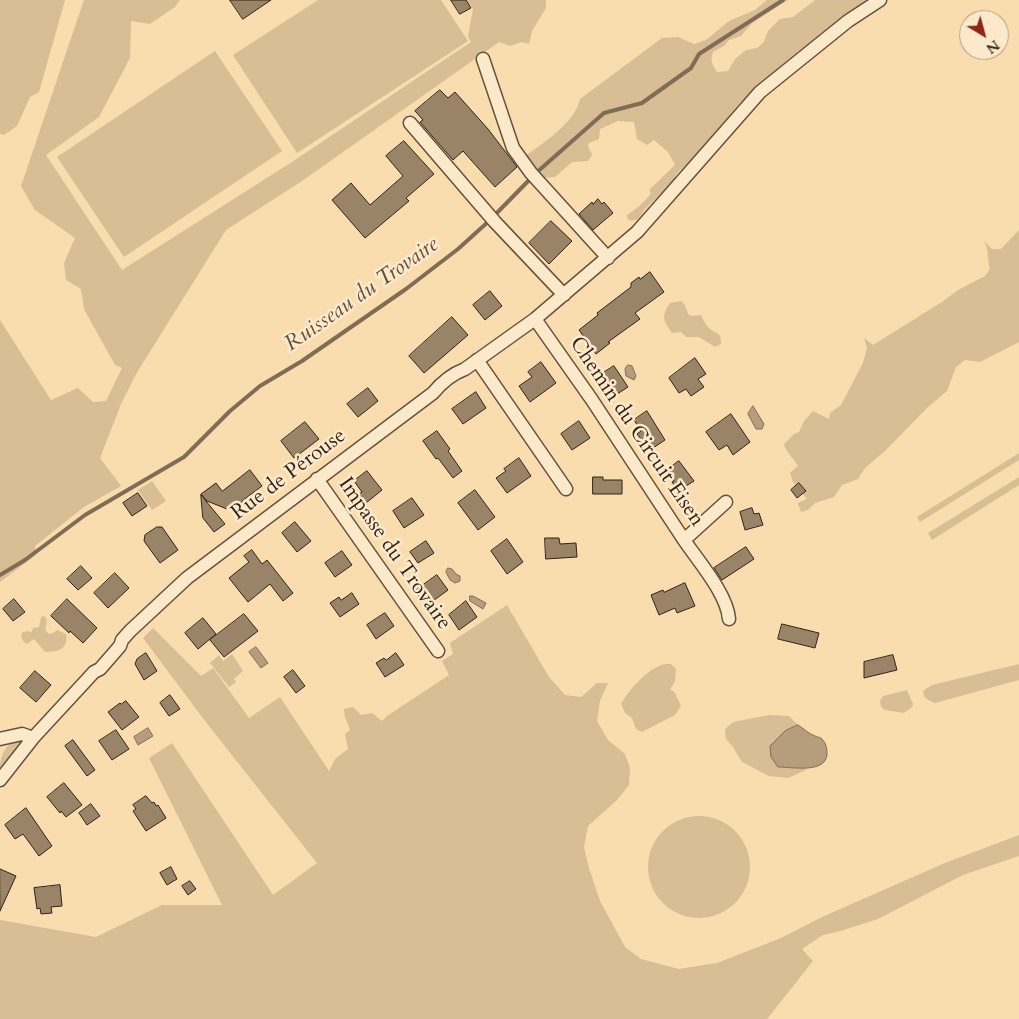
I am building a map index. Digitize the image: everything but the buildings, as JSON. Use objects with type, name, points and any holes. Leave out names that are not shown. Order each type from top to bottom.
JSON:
[{"type":"street","name":"Rue de Pérouse","points":[[0,780],[33,738],[94,672],[100,669],[130,631],[170,592],[432,393],[441,384],[535,319],[564,295],[633,235],[672,194],[760,92],[848,20],[880,0]]},
{"type":"street","points":[[483,59],[513,148],[533,176],[608,258]]},
{"type":"street","points":[[410,122],[492,218],[564,295]]},
{"type":"street","name":"Chemin du Circuit Eisen","points":[[535,319],[704,567],[724,601],[729,619]]},
{"type":"street","points":[[478,360],[566,489]]},
{"type":"street","name":"Impasse du Trovaire","points":[[317,479],[438,651]]},
{"type":"street","points":[[684,540],[726,502]]},
{"type":"street","points":[[0,739],[22,734],[33,738]]},
{"type":"shaded area","points":[[0,0],[65,0],[39,92],[30,97],[17,126],[4,135],[0,134]]},
{"type":"shaded area","points":[[84,0],[180,0],[175,7],[150,24],[131,21],[130,58],[99,117],[46,155],[122,270],[295,160],[471,42],[468,36],[473,9],[467,0],[546,0],[546,8],[532,31],[529,44],[522,42],[510,46],[499,42],[302,181],[226,230],[136,374],[121,404],[100,458],[121,486],[84,507],[35,546],[36,555],[0,582],[0,320],[51,400],[78,388],[93,402],[106,401],[122,368],[115,365],[84,309],[81,289],[66,280],[64,263],[75,238],[35,210],[21,186]]},
{"type":"shaded area","points":[[318,0],[441,0],[468,41],[297,153],[233,55]]},
{"type":"shaded area","points":[[767,0],[788,0],[752,23],[741,36],[729,40],[724,46],[713,52],[712,62],[717,72],[728,71],[735,59],[746,50],[757,48],[764,42],[768,31],[780,19],[793,17],[815,0],[866,0],[789,59],[739,104],[638,219],[631,221],[627,218],[627,215],[647,199],[651,193],[649,190],[675,165],[668,152],[654,140],[647,145],[637,139],[634,122],[618,121],[600,129],[599,139],[589,143],[588,146],[592,155],[588,161],[572,162],[555,177],[540,178],[524,157],[549,139],[565,124],[577,108],[580,99],[662,38],[678,37],[694,44],[706,40],[729,21],[755,10]]},
{"type":"shaded area","points":[[215,51],[282,151],[124,257],[57,157]]},
{"type":"shaded area","points":[[1019,230],[1019,342],[980,362],[965,360],[956,367],[947,391],[865,468],[858,479],[842,485],[834,497],[815,503],[808,510],[801,512],[798,503],[807,499],[793,482],[790,473],[798,466],[784,444],[794,434],[799,432],[804,421],[813,411],[829,419],[830,413],[841,405],[863,363],[867,348],[864,338],[873,345],[958,290],[985,276],[990,269],[984,241],[992,249],[1001,249]]},
{"type":"shaded area","points":[[681,301],[685,305],[688,314],[692,316],[701,315],[709,328],[720,335],[721,344],[715,347],[699,337],[686,337],[681,332],[672,333],[665,321],[664,315],[670,303]]},
{"type":"shaded area","points":[[628,365],[632,366],[636,376],[634,380],[626,376],[625,369]]},
{"type":"shaded area","points":[[753,406],[764,424],[762,429],[756,429],[748,414]]},
{"type":"shaded area","points":[[1019,453],[1019,460],[920,522],[917,517]]},
{"type":"shaded area","points":[[1019,477],[1019,485],[932,540],[928,533]]},
{"type":"shaded area","points":[[152,481],[166,501],[152,510],[138,490]]},
{"type":"shaded area","points":[[448,568],[460,576],[460,581],[455,583],[450,580],[446,572]]},
{"type":"shaded area","points":[[470,596],[486,603],[483,609],[470,601]]},
{"type":"shaded area","points":[[507,605],[549,677],[565,695],[581,697],[597,683],[608,683],[600,701],[597,721],[608,740],[625,754],[630,768],[629,785],[617,800],[588,826],[584,847],[600,901],[625,947],[641,959],[679,969],[717,963],[781,938],[822,917],[945,863],[1019,835],[1019,856],[963,875],[878,919],[823,935],[802,949],[813,961],[767,1019],[0,1019],[0,920],[96,937],[162,905],[222,905],[149,758],[172,743],[273,895],[317,863],[205,721],[143,638],[153,628],[201,676],[213,668],[249,718],[280,697],[329,771],[335,759],[348,749],[345,734],[350,730],[344,709],[353,707],[361,715],[372,713],[382,721],[449,675],[442,661],[453,654],[450,643]]},
{"type":"shaded area","points":[[44,616],[47,620],[45,630],[49,634],[57,630],[66,634],[66,643],[62,649],[45,652],[34,639],[27,644],[23,641],[21,635],[23,632],[28,631],[31,633],[33,628],[39,627],[41,617]]},
{"type":"shaded area","points":[[256,647],[268,663],[261,668],[249,652]]},
{"type":"shaded area","points":[[232,654],[243,671],[234,679],[236,682],[229,687],[210,663],[219,655],[223,661]]},
{"type":"shaded area","points":[[671,664],[676,669],[675,682],[670,689],[675,693],[681,706],[675,715],[642,732],[636,729],[632,718],[625,713],[621,704],[632,688],[648,673],[660,665]]},
{"type":"shaded area","points":[[1019,664],[1019,680],[935,703],[926,699],[923,693],[924,690],[932,685]]},
{"type":"shaded area","points":[[907,690],[913,704],[904,713],[885,710],[881,707],[880,701],[883,696]]},
{"type":"shaded area","points":[[769,715],[789,716],[798,725],[785,731],[770,746],[771,757],[778,767],[808,769],[788,778],[769,776],[742,762],[726,739],[725,729],[733,722]]},
{"type":"shaded area","points":[[798,725],[823,741],[827,750],[825,760],[815,767],[778,767],[771,757],[770,746],[785,731]]},
{"type":"shaded area","points":[[148,728],[153,736],[138,745],[134,737]]},
{"type":"shaded area","points":[[18,739],[21,741],[21,744],[0,769],[4,751]]},
{"type":"shaded area","points":[[699,816],[718,820],[735,831],[746,848],[750,867],[746,886],[735,903],[718,914],[699,918],[680,914],[663,903],[652,886],[648,867],[652,848],[663,831],[680,820]]},
{"type":"waterway","name":"Ruisseau du Trovaire","points":[[0,575],[25,560],[85,515],[184,457],[230,411],[260,386],[302,361],[406,289],[458,249],[489,221],[536,173],[604,113],[642,103],[691,68],[699,54],[783,0]]}]
